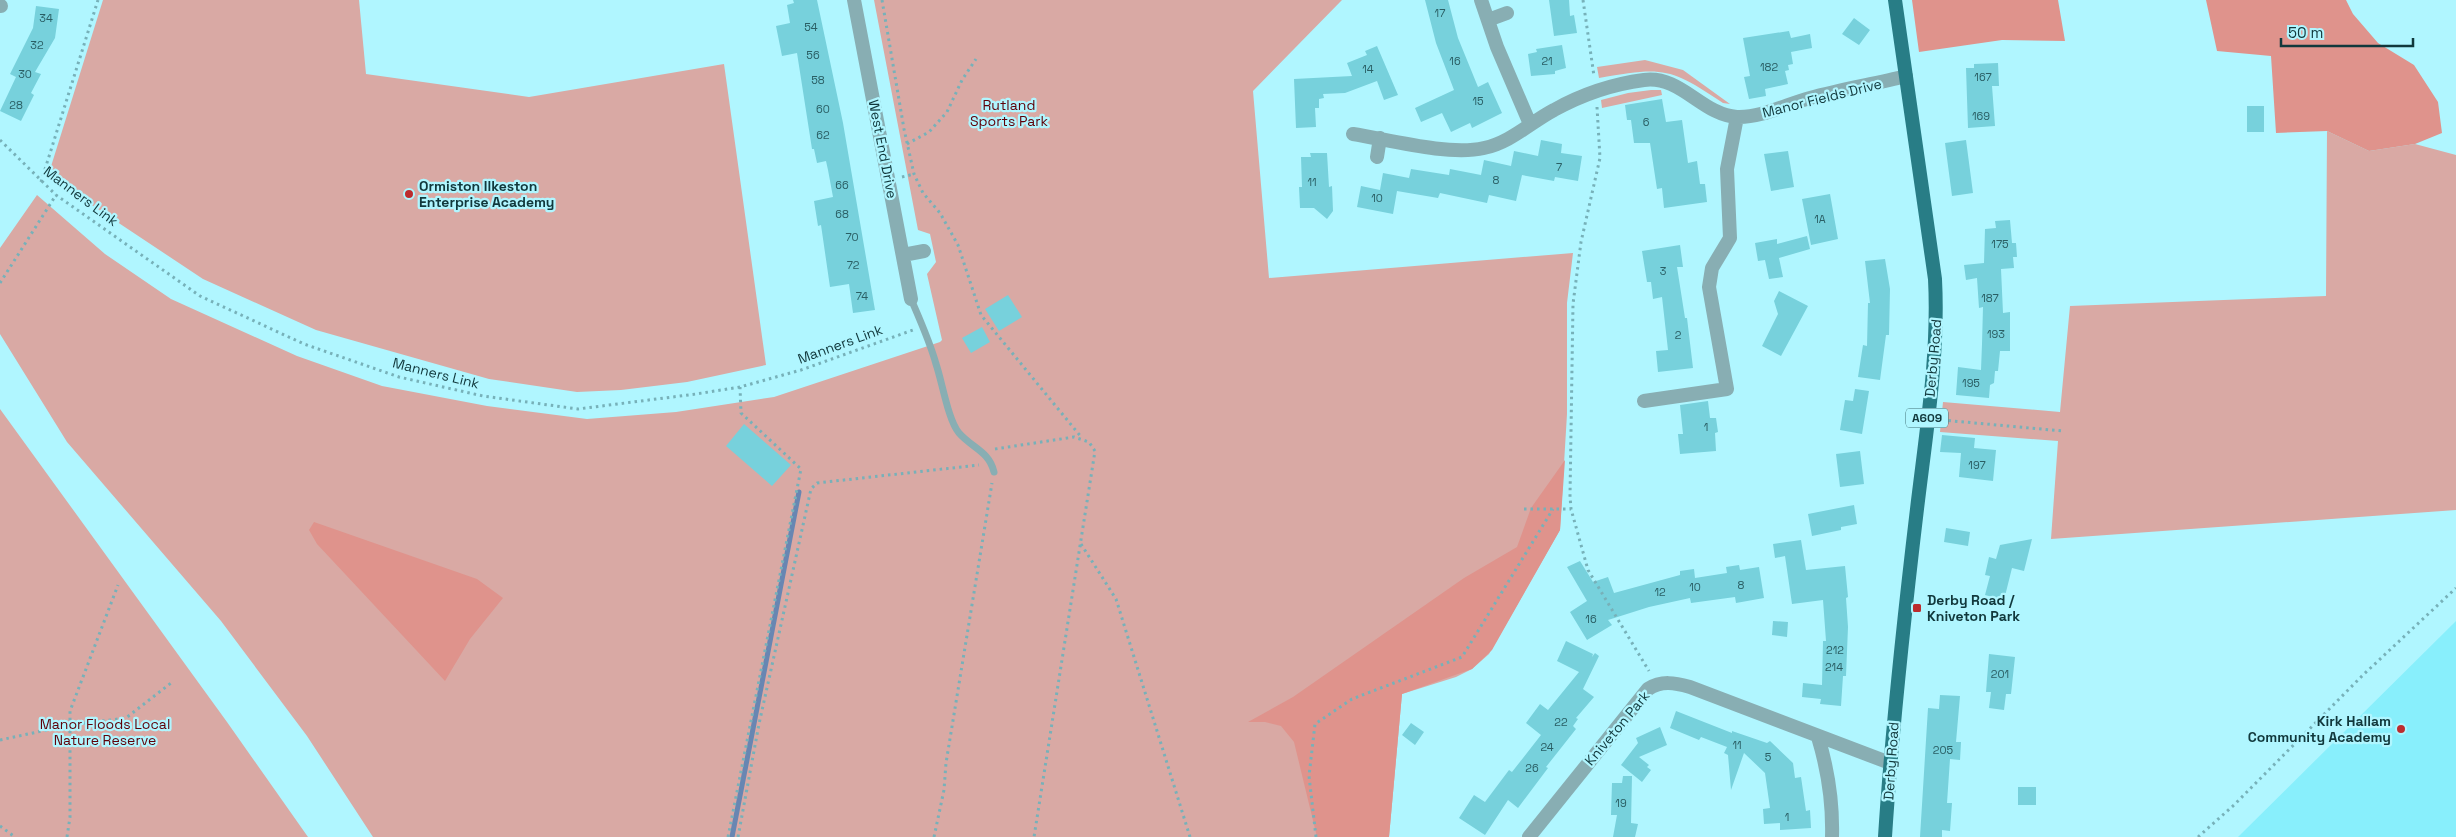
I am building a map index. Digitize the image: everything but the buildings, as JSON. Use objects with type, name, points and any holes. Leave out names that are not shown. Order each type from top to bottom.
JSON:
[{"type":"main road","name":"Derby Road","points":[[1885,837],[1896,693],[1937,312],[1935,279],[1895,0]]},
{"type":"street","name":"West End Drive","points":[[854,0],[912,299]]},
{"type":"street","points":[[1481,0],[1530,124]]},
{"type":"street","points":[[1488,20],[1507,13]]},
{"type":"street","name":"Manor Fields Drive","points":[[1737,117],[1748,116],[1812,98],[1906,76]]},
{"type":"street","points":[[1353,134],[1455,150],[1476,150],[1499,143],[1554,110],[1597,92],[1645,80],[1665,81],[1682,89],[1719,112],[1737,117],[1727,169],[1730,238],[1712,268],[1709,287],[1727,389],[1644,401]]},
{"type":"street","points":[[1377,158],[1380,138]]},
{"type":"street","points":[[904,255],[924,251]]},
{"type":"street","name":"Kniveton Park","points":[[1529,837],[1648,689],[1657,684],[1670,682],[1690,687],[1890,762]]},
{"type":"street","points":[[1818,736],[1827,768],[1832,812],[1832,837]]},
{"type":"lane","points":[[912,299],[936,362],[948,408],[959,433],[982,450],[992,463],[994,472]]},
{"type":"path","points":[[41,182],[98,0]]},
{"type":"path","points":[[882,0],[914,174],[923,193],[940,213],[958,245],[981,315],[1083,439]]},
{"type":"path","points":[[1583,0],[1597,92],[1600,158],[1581,242],[1573,304],[1571,509],[1588,570],[1657,684]]},
{"type":"path","points":[[907,144],[929,132],[947,112],[962,80],[976,59]]},
{"type":"path","name":"Manners Link","points":[[0,140],[56,195],[200,296],[304,344],[399,377],[491,398],[578,409],[624,405],[740,387],[801,370],[923,327]]},
{"type":"path","points":[[900,177],[914,174]]},
{"type":"path","points":[[0,283],[56,195]]},
{"type":"path","points":[[728,837],[801,469],[741,413],[740,387]]},
{"type":"path","points":[[1927,418],[2063,431]]},
{"type":"path","points":[[982,450],[1004,449],[1074,437],[1089,442],[1095,451],[1034,837]]},
{"type":"path","points":[[738,837],[759,724],[810,489],[817,484],[992,463]]},
{"type":"path","points":[[934,837],[944,790],[946,763],[994,472]]},
{"type":"path","points":[[1524,509],[1571,509]]},
{"type":"path","points":[[1316,837],[1309,776],[1315,724],[1352,699],[1462,657],[1553,509]]},
{"type":"path","points":[[1081,544],[1116,599],[1190,837]]},
{"type":"path","points":[[67,837],[70,817],[70,711],[118,585]]},
{"type":"path","points":[[2198,837],[2234,805],[2363,675],[2456,588]]},
{"type":"path","points":[[0,740],[70,725],[126,718],[171,683]]},
{"type":"path","points":[[0,826],[15,837]]},
{"type":"shaded area","points":[[1912,0],[2058,0],[2065,41],[2002,40],[1919,52]]},
{"type":"shaded area","points":[[2206,0],[2346,0],[2353,14],[2378,43],[2414,65],[2438,102],[2442,133],[2415,144],[2369,151],[2327,131],[2276,133],[2271,56],[2217,51]]},
{"type":"shaded area","points":[[1565,460],[1560,530],[1492,650],[1472,669],[1402,694],[1389,837],[1317,837],[1294,742],[1281,726],[1265,722],[1248,722],[1293,697],[1464,578],[1517,547],[1531,508]]},
{"type":"shaded area","points":[[314,522],[477,579],[503,598],[470,639],[445,681],[317,544],[309,530]]},
{"type":"shaded area","name":"Kirk Hallam Community Academy","points":[[2456,621],[2456,837],[2238,837]]},
{"type":"green space","name":"Ormiston Ilkeston Enterprise Academy","points":[[103,0],[359,0],[366,74],[529,97],[724,64],[766,365],[687,382],[621,390],[577,392],[489,379],[316,330],[203,279],[48,176]]},
{"type":"green space","name":"Rutland Sports Park","points":[[874,0],[1342,0],[1253,91],[1269,278],[1573,253],[1567,303],[1567,414],[1560,530],[1489,654],[1472,669],[1456,677],[1402,694],[1389,837],[373,837],[307,736],[221,621],[67,442],[0,334],[0,248],[37,195],[105,254],[171,299],[297,356],[382,386],[487,406],[587,419],[676,412],[774,397],[940,342],[942,340],[927,274],[936,262],[930,234],[918,230]]},
{"type":"green space","points":[[1645,60],[1683,70],[1730,104],[1723,103],[1690,82],[1665,73],[1638,72],[1599,78],[1597,67]]},
{"type":"green space","points":[[1661,90],[1662,95],[1602,108],[1601,100],[1628,93]]},
{"type":"green space","points":[[2327,131],[2369,151],[2415,144],[2456,155],[2456,510],[2051,539],[2058,441],[1940,432],[1943,402],[2060,412],[2070,306],[2326,296]]},
{"type":"green space","name":"Manor Floods Local Nature Reserve","points":[[0,409],[227,722],[308,837],[0,837]]},
{"type":"waterway","points":[[732,837],[799,492]]},
{"type":"place","name":"Ormiston Ilkeston Enterprise Academy","points":[[409,194]]},
{"type":"place","name":"Derby Road / Kniveton Park","points":[[1917,608]]},
{"type":"place","name":"Kirk Hallam Community Academy","points":[[2401,729]]}]
